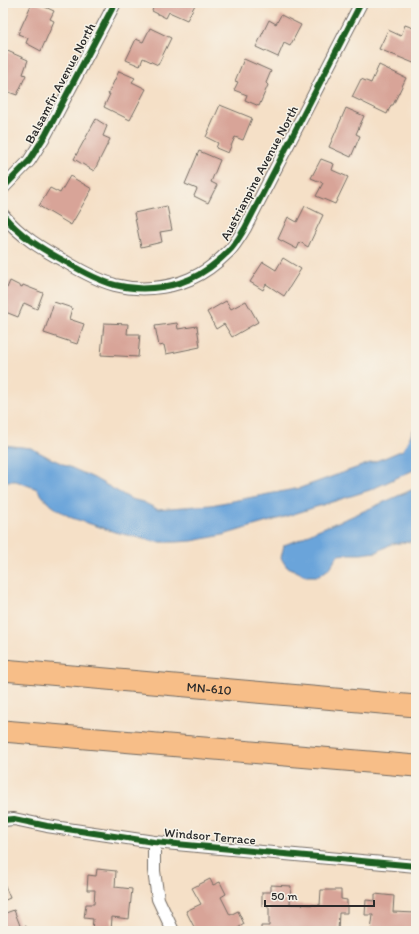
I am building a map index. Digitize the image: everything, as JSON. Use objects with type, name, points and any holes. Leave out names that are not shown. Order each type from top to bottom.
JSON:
[{"type":"highway","name":"MN-610","points":[[3,670],[416,706]]},
{"type":"highway","points":[[3,731],[416,766]]},
{"type":"street","name":"Balsamfir Avenue North","points":[[3,188],[29,161],[46,134],[115,3]]},
{"type":"street","name":"Austrianpine Avenue North","points":[[3,215],[30,241],[92,276],[115,285],[140,288],[166,286],[190,279],[206,270],[230,250],[245,228],[361,3]]},
{"type":"street","name":"Windsor Terrace","points":[[3,820],[14,819],[47,826],[154,842],[416,866]]},
{"type":"street","points":[[154,842],[154,871],[158,899],[173,931]]},
{"type":"water","points":[[416,425],[416,469],[370,490],[223,535],[192,541],[157,542],[115,532],[72,518],[47,502],[37,489],[16,481],[3,481],[3,445],[31,448],[94,478],[131,499],[143,502],[157,509],[211,505],[300,488],[384,458],[403,450]]},
{"type":"water","points":[[416,488],[416,541],[391,544],[377,552],[338,555],[330,568],[319,576],[306,576],[286,566],[281,558],[284,545]]},
{"type":"building","points":[[32,3],[36,3],[54,11],[50,19],[54,21],[41,51],[26,43],[28,38],[18,34]]},
{"type":"building","points":[[155,3],[196,3],[187,20],[169,12],[166,18],[152,11]]},
{"type":"building","points":[[287,3],[300,3],[299,7]]},
{"type":"building","points":[[281,15],[301,25],[290,46],[284,43],[278,57],[256,47],[269,20],[276,24]]},
{"type":"building","points":[[405,25],[416,29],[416,64],[379,49],[388,30],[401,36]]},
{"type":"building","points":[[150,28],[171,38],[158,65],[143,58],[140,66],[126,60],[136,39],[143,42]]},
{"type":"building","points":[[3,49],[28,60],[23,74],[26,75],[17,95],[3,90],[5,85],[3,85]]},
{"type":"building","points":[[244,59],[271,71],[266,83],[268,85],[259,106],[245,100],[247,95],[234,90],[238,82],[235,81]]},
{"type":"building","points":[[379,65],[406,78],[387,114],[352,97],[361,79],[371,83]]},
{"type":"building","points":[[119,71],[135,78],[132,82],[146,89],[130,120],[104,107],[110,94],[108,94]]},
{"type":"building","points":[[220,105],[252,118],[243,140],[235,137],[228,153],[216,148],[218,143],[206,137]]},
{"type":"building","points":[[346,108],[364,116],[356,134],[360,136],[351,157],[329,147]]},
{"type":"building","points":[[96,119],[107,126],[103,136],[110,139],[94,171],[74,159]]},
{"type":"building","points":[[199,151],[220,160],[211,182],[217,185],[208,203],[194,196],[197,189],[185,184]]},
{"type":"building","points":[[321,159],[334,164],[332,170],[348,177],[335,204],[316,196],[323,183],[311,178]]},
{"type":"building","points":[[70,176],[92,189],[71,225],[39,206],[50,188],[60,193]]},
{"type":"building","points":[[167,206],[172,230],[160,232],[162,242],[141,247],[134,213]]},
{"type":"building","points":[[305,206],[323,215],[308,247],[300,242],[297,249],[278,239],[288,217],[297,222]]},
{"type":"building","points":[[283,258],[301,269],[284,296],[266,284],[263,290],[250,282],[263,262],[276,270]]},
{"type":"building","points":[[10,281],[22,287],[23,285],[43,293],[37,309],[24,303],[18,317],[3,311],[3,286],[7,288]]},
{"type":"building","points":[[226,301],[231,309],[246,301],[258,322],[232,337],[224,324],[216,329],[207,312]]},
{"type":"building","points":[[54,302],[72,308],[69,319],[84,324],[77,344],[44,333]]},
{"type":"building","points":[[104,323],[128,324],[127,334],[140,334],[138,357],[101,355]]},
{"type":"building","points":[[177,323],[178,329],[197,326],[200,347],[166,354],[164,345],[159,346],[155,326]]},
{"type":"building","points":[[97,869],[116,871],[115,887],[132,889],[129,919],[112,917],[111,931],[92,931],[93,919],[84,918],[86,904],[94,904],[95,890],[87,890],[88,875],[96,876]]},
{"type":"building","points":[[210,879],[213,885],[220,882],[226,894],[221,897],[230,915],[238,911],[244,924],[238,928],[240,931],[196,931],[186,911],[201,904],[192,888]]},
{"type":"building","points":[[3,881],[10,898],[3,901]]},
{"type":"building","points":[[271,885],[291,886],[290,904],[320,905],[321,890],[341,890],[341,899],[347,900],[347,913],[339,913],[338,931],[261,931],[261,926],[269,926],[269,907],[262,906],[262,892],[271,892]]},
{"type":"building","points":[[375,894],[394,896],[393,912],[416,913],[416,931],[371,931],[373,915],[365,915],[366,900],[375,901]]},
{"type":"building","points":[[14,910],[21,928],[26,926],[28,931],[3,931],[3,914]]},
{"type":"cycle path","points":[[3,188],[29,161],[46,134],[115,3]]},
{"type":"cycle path","points":[[3,215],[24,236],[40,247],[77,269],[102,281],[115,285],[134,288],[162,287],[190,279],[200,274],[216,263],[229,251],[245,228],[361,3]]},
{"type":"cycle path","points":[[3,820],[14,819],[47,826],[154,842],[416,866]]}]
